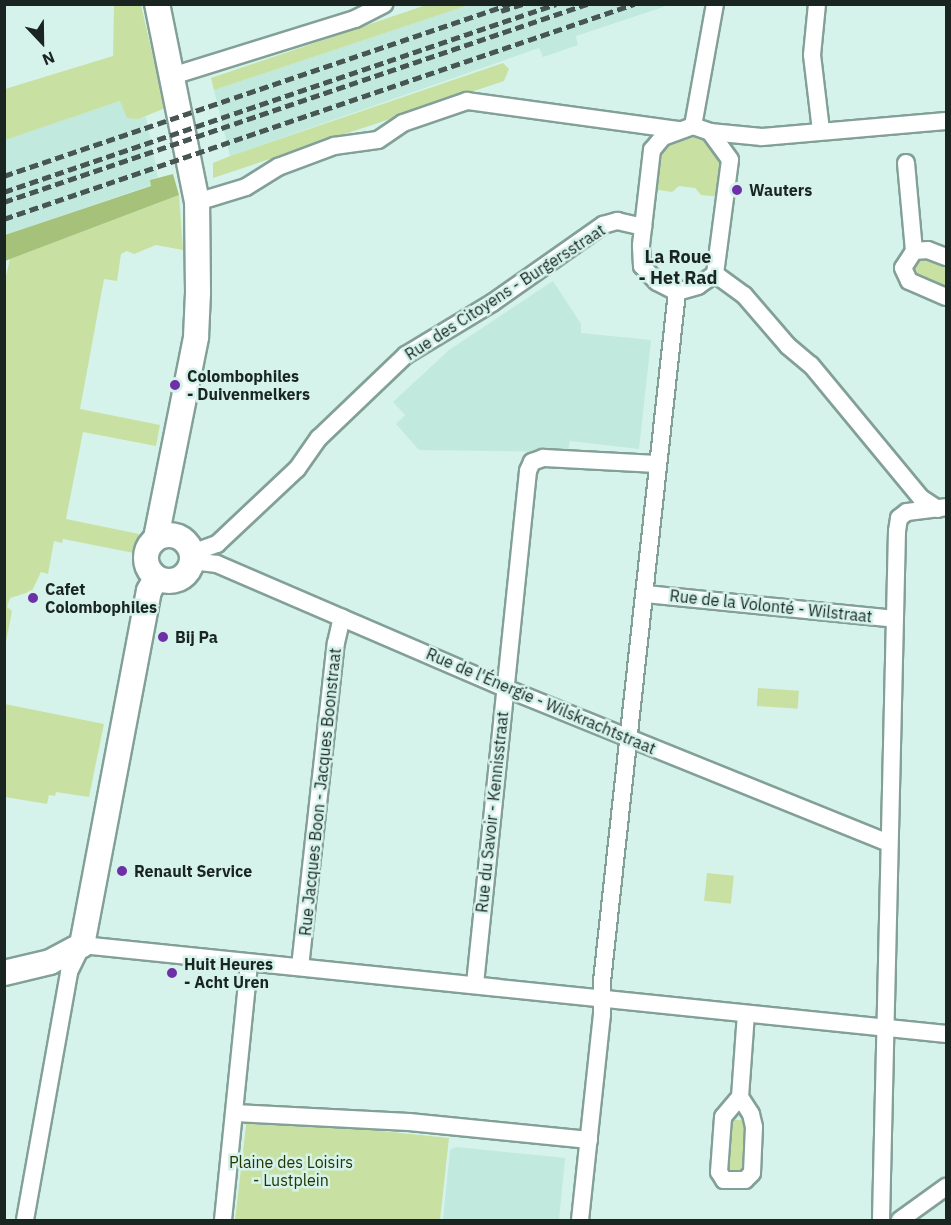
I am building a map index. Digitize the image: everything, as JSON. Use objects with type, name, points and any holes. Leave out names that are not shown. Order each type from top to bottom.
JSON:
[{"type":"street","points":[[156,578],[145,558],[156,538],[196,337],[197,202],[157,4]]},
{"type":"street","points":[[172,76],[345,22],[384,4]]},
{"type":"street","points":[[686,128],[715,4]]},
{"type":"street","points":[[818,4],[812,55],[821,130]]},
{"type":"street","points":[[197,202],[246,187],[278,167],[334,146],[378,140],[403,123],[467,101],[762,137],[821,130],[946,121]]},
{"type":"street","points":[[686,128],[663,137],[652,150],[643,227],[642,266],[657,282],[677,292],[698,286],[715,273],[730,160],[710,132]]},
{"type":"street","points":[[906,164],[914,251]]},
{"type":"street","name":"Rue des Citoyens - Burgersstraat","points":[[192,557],[217,544],[297,469],[319,438],[406,355],[492,303],[603,225],[617,221],[643,227]]},
{"type":"street","points":[[946,257],[928,250],[914,251],[904,261],[905,275],[915,285],[946,297]]},
{"type":"street","points":[[715,273],[744,295],[788,346],[811,365],[921,498],[944,512]]},
{"type":"street","points":[[580,1221],[677,292]]},
{"type":"street","name":"Rue du Savoir - Kennisstraat","points":[[475,984],[528,471],[532,462],[543,458],[658,464]]},
{"type":"street","points":[[890,1221],[881,1220],[899,518],[915,508],[944,512]]},
{"type":"street","points":[[156,538],[176,536],[184,540],[192,557],[179,579],[156,578]]},
{"type":"street","name":"Rue de l'Énergie - Wilskrachtstraat","points":[[192,557],[217,564],[505,688],[889,843]]},
{"type":"street","points":[[25,1221],[69,972],[82,945],[149,591],[156,578]]},
{"type":"street","name":"Rue de la Volonté - Wilstraat","points":[[646,594],[895,620]]},
{"type":"street","name":"Rue Jacques Boon - Jacques Boonstraat","points":[[300,967],[336,643],[342,618]]},
{"type":"street","points":[[4,973],[50,962],[82,945],[946,1034]]},
{"type":"street","points":[[223,1221],[249,963]]},
{"type":"street","points":[[740,1097],[746,1014]]},
{"type":"street","points":[[235,1113],[419,1122],[589,1140]]},
{"type":"street","points":[[900,1221],[946,1187]]},
{"type":"shaded area","points":[[469,5],[669,5],[576,36],[578,45],[543,57],[539,48],[230,156],[214,90]]},
{"type":"shaded area","points":[[120,101],[139,119],[146,117],[158,177],[150,180],[152,185],[5,235],[4,140]]},
{"type":"shaded area","points":[[553,281],[581,324],[581,333],[651,340],[639,449],[570,441],[568,451],[563,452],[419,450],[396,424],[405,415],[393,402],[449,350]]},
{"type":"shaded area","points":[[456,1147],[565,1158],[559,1220],[443,1220],[450,1150]]},
{"type":"green space","points":[[429,4],[469,5],[214,90],[211,78]]},
{"type":"green space","points":[[114,5],[141,5],[165,108],[139,119],[127,118],[120,101],[5,140],[5,89],[113,56]]},
{"type":"green space","points":[[503,63],[509,69],[504,81],[213,178],[213,163],[230,156]]},
{"type":"green space","points":[[689,136],[707,141],[723,163],[721,197],[701,195],[695,188],[679,186],[672,192],[653,189],[660,152],[672,141]]},
{"type":"green space","points":[[173,174],[179,195],[5,261],[5,235],[151,186],[150,180]]},
{"type":"green space","points":[[179,195],[183,250],[156,245],[134,254],[127,251],[121,254],[117,281],[104,279],[80,409],[160,425],[156,446],[83,432],[66,519],[139,534],[134,553],[63,539],[62,543],[54,541],[48,574],[41,572],[32,591],[10,598],[7,607],[12,611],[5,647],[4,284],[10,259]]},
{"type":"green space","points":[[926,256],[946,264],[946,288],[915,276],[915,260]]},
{"type":"green space","points":[[758,688],[799,691],[798,709],[757,706]]},
{"type":"green space","points":[[5,704],[104,724],[89,797],[56,792],[55,796],[49,795],[47,804],[5,797]]},
{"type":"green space","points":[[707,873],[734,876],[731,904],[704,901]]},
{"type":"green space","name":"Plaine des Loisirs - Lustplein","points":[[247,1117],[449,1138],[440,1220],[235,1220]]},
{"type":"green space","points":[[732,1120],[744,1120],[747,1124],[744,1170],[740,1173],[726,1168]]},
{"type":"railway","points":[[4,176],[510,4]]},
{"type":"railway","points":[[501,11],[523,4]]},
{"type":"railway","points":[[4,192],[556,4]]},
{"type":"railway","points":[[4,202],[587,4]]},
{"type":"railway","points":[[4,219],[634,4]]},
{"type":"place","name":"Wauters","points":[[737,190]]},
{"type":"place","name":"Colombophiles - Duivenmelkers","points":[[175,385]]},
{"type":"place","name":"Cafet Colombophiles","points":[[33,598]]},
{"type":"place","name":"Bij Pa","points":[[163,637]]},
{"type":"place","name":"Renault Service","points":[[122,871]]},
{"type":"place","name":"Huit Heures - Acht Uren","points":[[172,973]]},
{"type":"district","name":"La Roue - Het Rad","points":[[678,268]]}]
